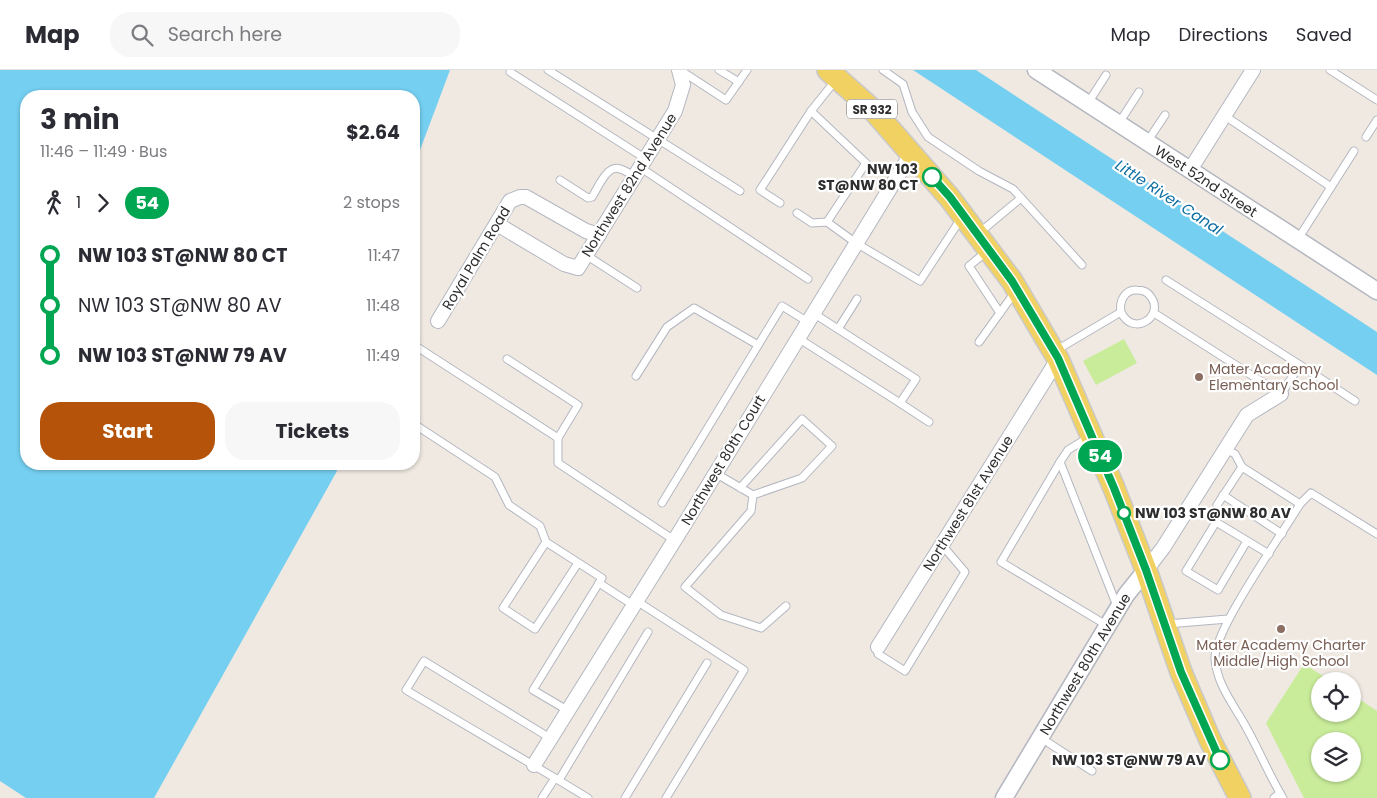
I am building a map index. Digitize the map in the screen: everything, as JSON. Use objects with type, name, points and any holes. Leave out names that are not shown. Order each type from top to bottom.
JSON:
[{"type":"main road","name":"SR 932","points":[[832,74],[874,111],[950,197],[1017,290],[1056,355],[1114,488],[1146,570],[1188,689],[1210,740],[1240,798]]},
{"type":"street","name":"Northwest 82nd Avenue","points":[[497,224],[564,264],[578,268],[675,111],[683,85],[679,70]]},
{"type":"street","name":"West 52nd Street","points":[[1036,70],[1377,291]]},
{"type":"street","points":[[1190,170],[1253,70]]},
{"type":"street","name":"Northwest 80th Court","points":[[534,764],[911,154]]},
{"type":"street","name":"Royal Palm Road","points":[[438,321],[510,202],[520,196],[526,197],[586,231],[599,235]]},
{"type":"street","name":"Northwest 81st Avenue","points":[[878,647],[942,545],[1056,355]]},
{"type":"street","name":"Northwest 80th Avenue","points":[[1004,798],[1126,595],[1163,548],[1247,415],[1281,394]]},
{"type":"lane","points":[[548,70],[657,141],[740,191]]},
{"type":"lane","points":[[679,70],[726,100],[747,70]]},
{"type":"lane","points":[[719,70],[738,82]]},
{"type":"lane","points":[[883,70],[904,84],[912,112],[928,137],[979,171],[1013,189],[1082,265]]},
{"type":"lane","points":[[1330,70],[1377,100]]},
{"type":"lane","points":[[510,72],[640,168],[808,279]]},
{"type":"lane","points":[[780,202],[760,190],[811,111],[832,74]]},
{"type":"lane","points":[[1088,104],[1106,75]]},
{"type":"lane","points":[[1118,124],[1139,92]]},
{"type":"lane","points":[[811,111],[866,163],[827,222]]},
{"type":"lane","points":[[1147,142],[1165,115]]},
{"type":"lane","points":[[1225,116],[1331,187]]},
{"type":"lane","points":[[1366,137],[1377,120]]},
{"type":"lane","points":[[1297,240],[1354,151]]},
{"type":"lane","points":[[560,180],[588,198],[592,197],[608,172],[614,168],[640,168]]},
{"type":"lane","points":[[1000,313],[969,266],[983,242],[1021,198]]},
{"type":"lane","points":[[797,213],[812,223],[827,222],[856,243],[920,282],[963,215]]},
{"type":"lane","points":[[586,255],[637,288]]},
{"type":"lane","points":[[1166,280],[1355,401]]},
{"type":"lane","points":[[979,342],[1017,290]]},
{"type":"lane","points":[[1132,290],[1148,293],[1154,302],[1154,313],[1147,321],[1137,324],[1127,321],[1120,312],[1123,296],[1132,290]]},
{"type":"lane","points":[[838,329],[857,299]]},
{"type":"lane","points":[[662,503],[782,306],[838,329],[916,379],[900,403]]},
{"type":"lane","points":[[636,376],[667,327],[694,308],[758,345]]},
{"type":"lane","points":[[1056,355],[1120,312]]},
{"type":"lane","points":[[1154,313],[1281,394],[1300,366]]},
{"type":"lane","points":[[798,338],[930,422]]},
{"type":"lane","points":[[420,349],[558,438]]},
{"type":"lane","points":[[507,358],[578,405],[558,438],[558,463],[674,540]]},
{"type":"lane","points":[[715,473],[740,488],[752,495],[802,478],[832,446],[802,419],[740,488]]},
{"type":"lane","points":[[420,428],[495,477],[509,506],[540,526],[546,542],[602,578],[533,690],[567,710]]},
{"type":"lane","points":[[1091,435],[1068,450],[1001,562],[1108,626]]},
{"type":"lane","points":[[1226,449],[1235,454],[1242,467],[1300,504]]},
{"type":"lane","points":[[1060,462],[1118,609]]},
{"type":"lane","points":[[1242,467],[1217,505],[1216,522],[1186,571],[1218,590],[1247,541]]},
{"type":"lane","points":[[1279,796],[1246,726],[1222,688],[1214,657],[1217,646],[1228,619],[1300,504],[1311,493],[1377,534]]},
{"type":"lane","points":[[752,495],[751,511],[685,587],[721,615],[761,628],[786,606]]},
{"type":"lane","points":[[1223,495],[1282,534]]},
{"type":"lane","points":[[1216,522],[1269,554]]},
{"type":"lane","points":[[546,542],[503,608],[536,629],[578,563]]},
{"type":"lane","points":[[878,647],[878,654],[905,671],[964,572],[942,545]]},
{"type":"lane","points":[[598,583],[634,602],[744,670],[666,798]]},
{"type":"lane","points":[[1164,624],[1228,619]]},
{"type":"lane","points":[[542,798],[557,779],[648,632]]},
{"type":"lane","points":[[550,738],[424,661],[406,690],[534,764],[588,798]]},
{"type":"lane","points":[[626,798],[707,663]]},
{"type":"lane","points":[[1040,738],[1092,771]]},
{"type":"green space","points":[[1124,339],[1137,363],[1096,385],[1083,361]]},
{"type":"green space","points":[[1304,664],[1317,672],[1311,672],[1311,722],[1361,722],[1361,700],[1377,711],[1377,798],[1304,798],[1266,723]]},
{"type":"water","points":[[0,70],[450,70],[420,150],[420,90],[20,90],[20,470],[337,471],[154,798],[26,798],[0,781]]},
{"type":"water","name":"Little River Canal","points":[[913,70],[976,70],[1377,332],[1377,375]]},
{"type":"bus line","name":"54","points":[[932,177],[950,197],[1012,281],[1058,358],[1114,488],[1146,570],[1181,672],[1220,760]]},
{"type":"place","name":"NW 103 ST@NW 80 CT","points":[[932,177]]},
{"type":"place","name":"Mater Academy Elementary School","points":[[1199,377]]},
{"type":"place","name":"NW 103 ST@NW 80 AV","points":[[1124,513]]},
{"type":"place","name":"Mater Academy Charter Middle/High School","points":[[1281,629]]},
{"type":"place","name":"NW 103 ST@NW 79 AV","points":[[1220,760]]}]
